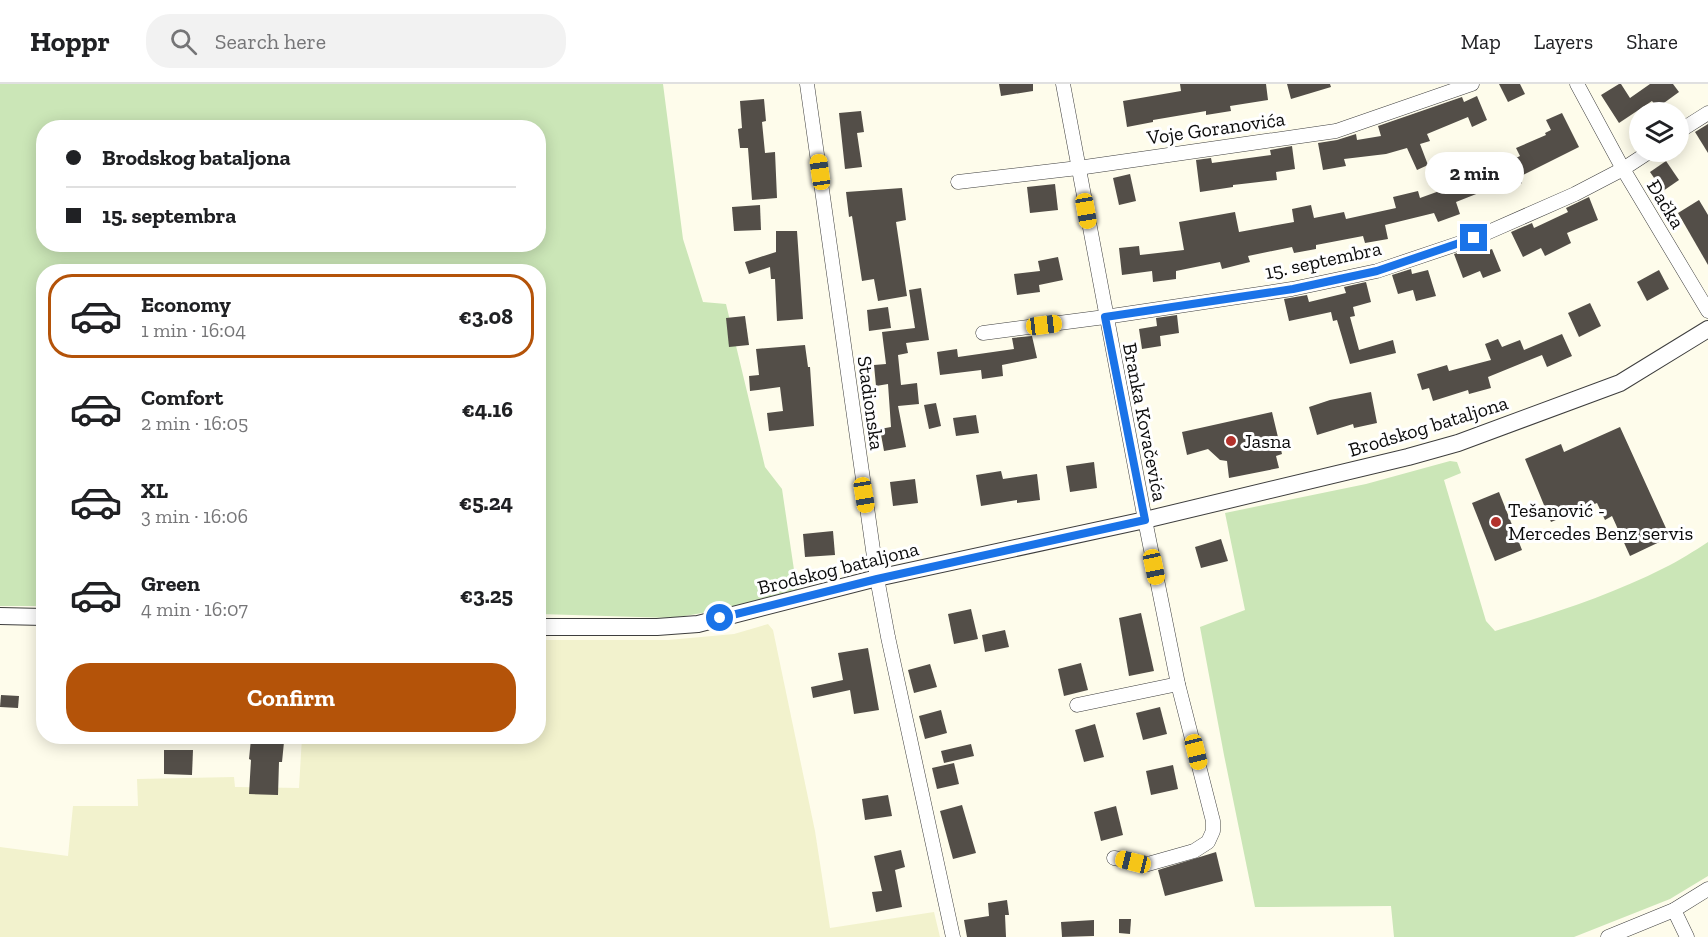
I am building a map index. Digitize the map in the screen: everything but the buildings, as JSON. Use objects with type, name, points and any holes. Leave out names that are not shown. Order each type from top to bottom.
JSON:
[{"type":"street","name":"Stadionska","points":[[807,84],[877,579],[953,937]]},
{"type":"street","name":"Branka Kovačevića","points":[[1063,84],[1145,520]]},
{"type":"street","name":"Voje Goranovića","points":[[958,182],[1078,168],[1336,131],[1472,84]]},
{"type":"street","name":"Đačka","points":[[1577,84],[1623,169],[1708,311]]},
{"type":"street","points":[[1689,125],[1708,113]]},
{"type":"street","name":"15. septembra","points":[[983,333],[1293,289],[1377,271],[1474,238],[1575,194],[1634,162]]},
{"type":"street","name":"Brodskog bataljona","points":[[546,627],[657,627],[698,624],[877,579],[1145,520],[1298,482],[1333,476],[1458,443],[1620,383],[1708,328]]},
{"type":"street","points":[[1114,858],[1148,864],[1194,851],[1208,842],[1213,821],[1179,684],[1145,520]]},
{"type":"street","points":[[0,616],[36,617]]},
{"type":"street","points":[[1077,705],[1179,684]]},
{"type":"street","points":[[1608,937],[1674,910],[1708,889]]},
{"type":"street","points":[[1674,910],[1687,937]]},
{"type":"green space","points":[[0,84],[663,84],[683,239],[703,302],[726,304],[765,467],[782,489],[797,590],[731,608],[673,618],[546,614],[546,264],[36,264],[36,606],[0,606]]},
{"type":"green space","points":[[1450,461],[1457,462],[1461,473],[1444,480],[1486,621],[1495,631],[1560,611],[1623,587],[1670,565],[1708,542],[1708,876],[1670,899],[1574,937],[1394,937],[1391,906],[1255,907],[1200,627],[1245,610],[1225,513],[1366,484]]},
{"type":"green space","points":[[768,624],[773,630],[815,831],[830,928],[934,912],[940,937],[0,937],[0,847],[68,856],[73,806],[138,806],[137,779],[234,777],[235,787],[299,788],[302,744],[546,744],[546,640],[668,640],[734,634]]},
{"type":"place","name":"Jasna","points":[[1231,441]]},
{"type":"place","name":"Tešanović - Mercedes Benz servis","points":[[1496,522]]},
{"type":"route","points":[[720,618],[877,579],[1145,520],[1105,317],[1293,289],[1377,271],[1474,238]]}]
